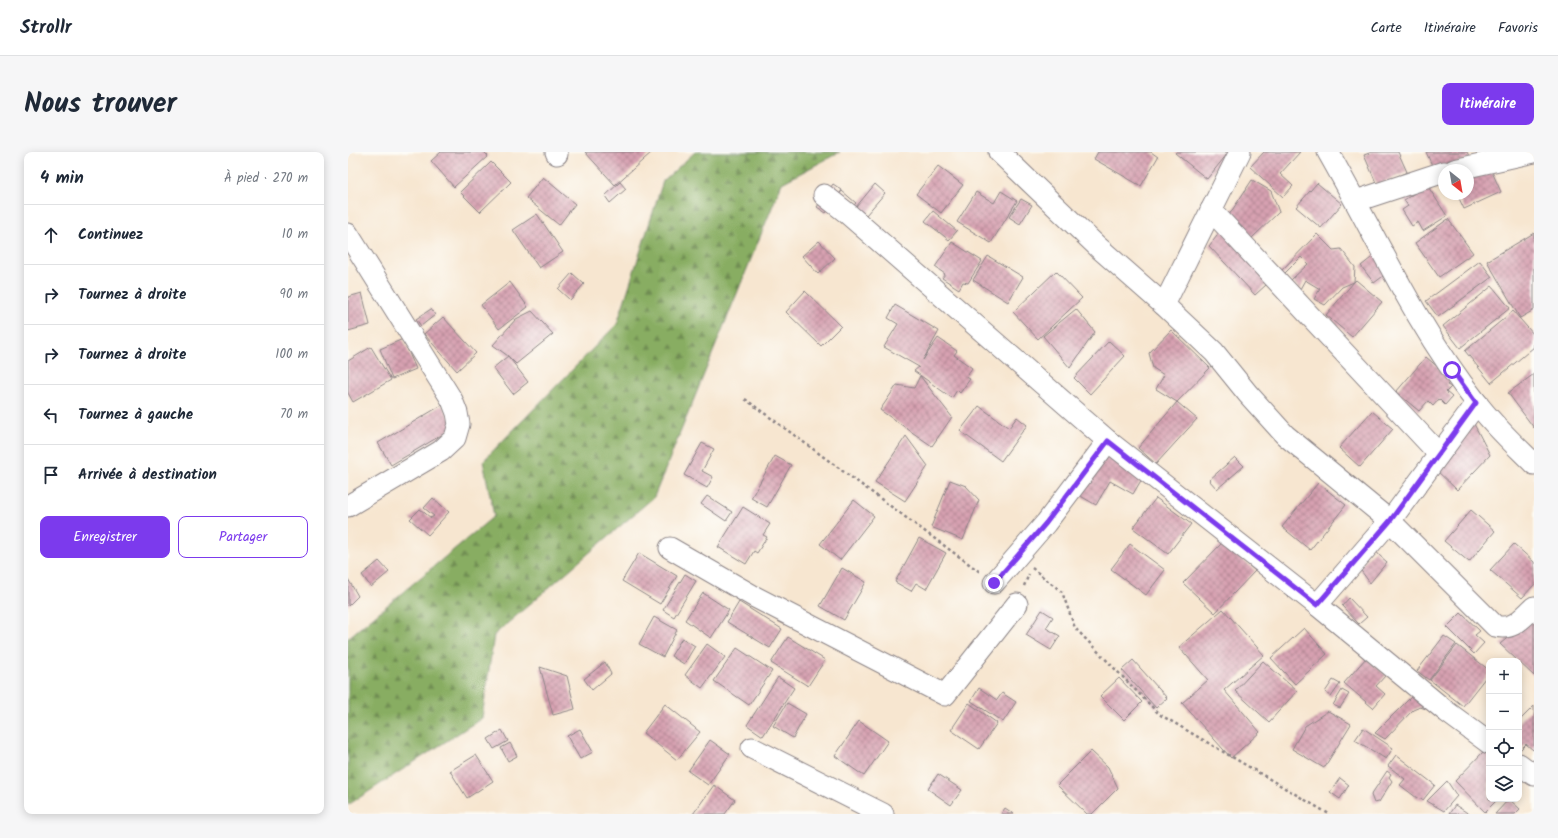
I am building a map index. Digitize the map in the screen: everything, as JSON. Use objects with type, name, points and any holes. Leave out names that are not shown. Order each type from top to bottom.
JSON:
[{"type":"street","points":[[999,152],[1098,247],[1164,305],[1214,352],[1248,394],[1285,435],[1390,521],[1495,626],[1503,629],[1514,626],[1534,607]]},
{"type":"street","points":[[1164,305],[1240,152]]},
{"type":"street","points":[[1328,152],[1411,304],[1452,370],[1476,403],[1534,464]]},
{"type":"street","points":[[1474,166],[1534,152]]},
{"type":"street","points":[[1356,201],[1438,174]]},
{"type":"street","points":[[824,195],[847,213],[1108,441],[1317,605],[1447,712],[1486,741]]},
{"type":"street","points":[[1211,210],[1439,454]]},
{"type":"street","points":[[348,234],[452,400],[457,412],[459,424],[455,438],[441,451],[348,506]]},
{"type":"street","points":[[1317,605],[1390,521],[1476,403]]},
{"type":"street","points":[[994,583],[1046,523],[1108,441]]},
{"type":"street","points":[[670,548],[754,597],[945,695],[1017,604]]},
{"type":"street","points":[[752,748],[883,814]]},
{"type":"street","points":[[1522,766],[1534,775]]},
{"type":"green space","points":[[695,152],[840,152],[782,183],[654,497],[494,635],[482,718],[348,805],[348,638],[494,516],[483,461],[617,324],[663,181]]},
{"type":"building","points":[[441,152],[484,152],[488,156],[454,187],[431,161]]},
{"type":"building","points":[[585,152],[652,152],[615,185]]},
{"type":"building","points":[[1098,152],[1151,152],[1158,157],[1141,186],[1094,159]]},
{"type":"building","points":[[1264,152],[1300,152],[1280,174],[1293,186],[1283,197],[1250,167]]},
{"type":"building","points":[[1372,152],[1398,152],[1407,172],[1377,185],[1364,155]]},
{"type":"building","points":[[1426,152],[1467,152],[1470,158],[1455,164],[1438,164],[1438,171],[1435,172]]},
{"type":"building","points":[[1175,153],[1228,153],[1207,179]]},
{"type":"building","points":[[491,162],[511,182],[480,212],[460,192]]},
{"type":"building","points":[[1489,165],[1501,192],[1464,209],[1460,200],[1474,200],[1474,171]]},
{"type":"building","points":[[938,166],[963,185],[941,213],[916,194]]},
{"type":"building","points":[[543,177],[575,204],[559,225],[526,198]]},
{"type":"building","points":[[1252,180],[1271,191],[1279,212],[1252,238],[1229,215]]},
{"type":"building","points":[[620,182],[626,189],[610,203],[605,196]]},
{"type":"building","points":[[1317,183],[1342,204],[1321,228],[1296,207]]},
{"type":"building","points":[[833,184],[842,190],[838,196],[842,191],[856,203],[847,213],[834,201],[826,213],[817,207]]},
{"type":"building","points":[[875,184],[885,193],[866,215],[856,207]]},
{"type":"building","points":[[1427,185],[1447,216],[1423,231],[1418,222],[1412,226],[1402,210],[1408,206],[1404,200]]},
{"type":"building","points":[[1001,191],[1017,201],[991,243],[957,222],[976,192],[994,203]]},
{"type":"building","points":[[1021,199],[1032,205],[1020,224],[1009,217]]},
{"type":"building","points":[[933,211],[957,231],[949,240],[925,221]]},
{"type":"building","points":[[537,214],[563,252],[539,268],[513,230]]},
{"type":"building","points":[[1448,219],[1473,253],[1439,277],[1415,243]]},
{"type":"building","points":[[1229,221],[1278,274],[1255,295],[1209,246]]},
{"type":"building","points":[[1534,233],[1534,310],[1520,318],[1487,261]]},
{"type":"building","points":[[1317,234],[1333,250],[1341,249],[1355,267],[1354,282],[1342,287],[1325,305],[1314,299],[1320,289],[1305,280],[1300,289],[1291,280],[1308,264],[1301,257],[1281,277],[1278,274]]},
{"type":"building","points":[[819,241],[835,258],[818,274],[802,256]]},
{"type":"building","points":[[952,242],[982,261],[968,283],[963,282],[959,289],[942,278],[945,274],[935,267]]},
{"type":"building","points":[[1376,254],[1390,271],[1374,283],[1361,266]]},
{"type":"building","points":[[988,256],[1023,277],[1008,302],[973,280]]},
{"type":"building","points":[[1480,261],[1492,277],[1438,317],[1426,301]]},
{"type":"building","points":[[1056,271],[1082,298],[1038,339],[1013,312]]},
{"type":"building","points":[[572,273],[584,284],[570,300],[558,289]]},
{"type":"building","points":[[1356,280],[1382,302],[1352,337],[1326,315]]},
{"type":"building","points":[[510,282],[528,307],[499,329],[481,305]]},
{"type":"building","points":[[1492,286],[1510,308],[1460,348],[1443,326]]},
{"type":"building","points":[[805,291],[841,326],[821,346],[786,312]]},
{"type":"building","points":[[362,293],[370,325],[348,331],[348,297]]},
{"type":"building","points":[[895,305],[939,331],[923,360],[938,338],[957,351],[954,355],[972,368],[966,377],[970,379],[960,393],[957,390],[952,398],[914,371],[919,367],[884,347],[898,324],[888,318]]},
{"type":"building","points":[[431,309],[435,315],[421,326],[416,319]]},
{"type":"building","points":[[1076,309],[1095,332],[1070,368],[1043,336]]},
{"type":"building","points":[[532,311],[553,334],[516,364],[493,345],[516,319]]},
{"type":"building","points":[[1513,311],[1534,335],[1534,347],[1491,383],[1465,351]]},
{"type":"building","points":[[443,317],[476,353],[457,371],[424,334]]},
{"type":"building","points":[[1171,330],[1210,368],[1177,402],[1156,389],[1164,375],[1153,368],[1149,353]]},
{"type":"building","points":[[403,339],[416,369],[392,379],[380,349]]},
{"type":"building","points":[[1109,341],[1125,356],[1090,394],[1074,378]]},
{"type":"building","points":[[371,347],[391,380],[353,402],[348,393],[348,361]]},
{"type":"building","points":[[508,356],[528,382],[513,394],[493,368]]},
{"type":"building","points":[[1426,357],[1452,379],[1447,385],[1451,387],[1446,392],[1452,397],[1445,405],[1439,399],[1433,406],[1428,401],[1419,411],[1396,392]]},
{"type":"building","points":[[1534,374],[1534,428],[1508,393]]},
{"type":"building","points":[[920,376],[952,417],[932,446],[880,410],[897,385],[914,388]]},
{"type":"building","points":[[1177,402],[1197,419],[1156,464],[1138,448]]},
{"type":"building","points":[[442,405],[455,427],[391,465],[378,443]]},
{"type":"building","points":[[979,406],[1009,428],[1017,417],[1027,425],[1001,461],[960,431]]},
{"type":"building","points":[[1372,411],[1393,429],[1360,467],[1339,448]]},
{"type":"building","points":[[1474,424],[1490,455],[1457,490],[1434,468]]},
{"type":"building","points":[[906,436],[928,466],[905,501],[875,482]]},
{"type":"building","points":[[702,443],[714,449],[702,471],[713,477],[707,488],[684,475]]},
{"type":"building","points":[[1099,445],[1146,472],[1133,494],[1110,481],[1096,505],[1072,491]]},
{"type":"building","points":[[775,456],[791,465],[767,507],[751,498]]},
{"type":"building","points":[[1235,457],[1244,466],[1217,489],[1209,480]]},
{"type":"building","points":[[950,480],[966,486],[979,500],[963,540],[931,527]]},
{"type":"building","points":[[1318,483],[1346,505],[1310,550],[1282,527]]},
{"type":"building","points":[[707,496],[732,512],[726,521],[701,504]]},
{"type":"building","points":[[433,498],[449,512],[428,535],[410,519],[420,509],[431,518],[434,516],[424,508]]},
{"type":"building","points":[[1156,498],[1191,524],[1168,554],[1133,528]]},
{"type":"building","points":[[854,500],[874,516],[840,560],[820,544]]},
{"type":"building","points":[[743,507],[770,524],[763,535],[767,537],[757,553],[754,551],[746,564],[718,547]]},
{"type":"building","points":[[1471,510],[1495,531],[1469,562],[1444,541]]},
{"type":"building","points":[[919,538],[946,553],[926,589],[916,583],[911,591],[895,582]]},
{"type":"building","points":[[1223,542],[1255,571],[1215,613],[1183,583]]},
{"type":"building","points":[[1130,544],[1165,570],[1146,595],[1111,569]]},
{"type":"building","points":[[1514,544],[1534,562],[1534,585],[1522,598],[1490,570]]},
{"type":"building","points":[[1375,550],[1387,562],[1370,583],[1359,568]]},
{"type":"building","points":[[639,553],[677,576],[660,604],[622,581]]},
{"type":"building","points":[[379,561],[389,572],[371,587],[362,575]]},
{"type":"building","points":[[842,568],[866,582],[844,620],[820,606]]},
{"type":"building","points":[[685,574],[696,581],[674,617],[663,610]]},
{"type":"building","points":[[348,579],[358,596],[348,606]]},
{"type":"building","points":[[703,593],[729,610],[711,638],[685,620]]},
{"type":"building","points":[[1349,598],[1367,617],[1359,624],[1342,606]]},
{"type":"building","points":[[739,602],[782,629],[770,648],[727,622]]},
{"type":"building","points":[[1223,609],[1264,655],[1224,690],[1260,732],[1231,758],[1182,703],[1208,680],[1179,647]]},
{"type":"building","points":[[1042,610],[1053,617],[1046,628],[1060,636],[1051,650],[1026,635]]},
{"type":"building","points":[[1461,613],[1480,631],[1475,635],[1484,643],[1474,654],[1447,627]]},
{"type":"building","points":[[1534,616],[1534,676],[1522,665],[1522,658],[1515,658],[1500,644]]},
{"type":"building","points":[[654,617],[677,630],[663,657],[639,644]]},
{"type":"building","points":[[1304,628],[1327,654],[1295,684],[1271,658]]},
{"type":"building","points":[[1444,636],[1456,644],[1429,680],[1417,671]]},
{"type":"building","points":[[788,637],[825,660],[808,686],[771,663]]},
{"type":"building","points":[[682,638],[695,646],[684,664],[671,656]]},
{"type":"building","points":[[707,644],[725,657],[702,688],[685,675]]},
{"type":"building","points":[[1457,645],[1486,668],[1486,677],[1463,706],[1430,680]]},
{"type":"building","points":[[737,648],[772,671],[749,705],[714,681]]},
{"type":"building","points":[[1366,658],[1386,675],[1376,686],[1385,694],[1373,708],[1344,683]]},
{"type":"building","points":[[1133,660],[1167,698],[1156,708],[1122,670]]},
{"type":"building","points":[[1263,661],[1297,691],[1269,722],[1235,691]]},
{"type":"building","points":[[605,662],[611,674],[592,690],[584,679]]},
{"type":"building","points":[[540,667],[567,676],[575,709],[553,715]]},
{"type":"building","points":[[778,677],[794,688],[763,736],[747,725]]},
{"type":"building","points":[[1119,678],[1142,702],[1124,720],[1100,696]]},
{"type":"building","points":[[1333,680],[1340,684],[1331,697],[1325,692]]},
{"type":"building","points":[[979,688],[997,700],[1002,693],[1016,702],[1003,722],[971,701]]},
{"type":"building","points":[[1342,690],[1349,694],[1340,708],[1333,705]]},
{"type":"building","points":[[1415,693],[1427,705],[1426,709],[1420,707],[1413,710],[1385,739],[1375,733]]},
{"type":"building","points":[[787,703],[806,714],[793,738],[773,726]]},
{"type":"building","points":[[969,703],[997,723],[979,749],[951,730]]},
{"type":"building","points":[[665,704],[700,732],[677,760],[643,733]]},
{"type":"building","points":[[1534,706],[1533,750],[1526,744],[1522,748],[1522,718]]},
{"type":"building","points":[[1328,711],[1351,724],[1324,768],[1292,749],[1305,726]]},
{"type":"building","points":[[859,721],[888,741],[864,776],[835,756]]},
{"type":"building","points":[[1363,728],[1393,748],[1386,759],[1355,740]]},
{"type":"building","points":[[580,729],[593,752],[580,759],[567,736]]},
{"type":"building","points":[[502,730],[508,741],[494,749],[488,739]]},
{"type":"building","points":[[710,740],[730,754],[708,785],[688,771]]},
{"type":"building","points":[[510,743],[517,756],[508,761],[501,748]]},
{"type":"building","points":[[1485,750],[1486,802],[1495,802],[1485,812],[1455,781]]},
{"type":"building","points":[[1091,751],[1108,767],[1118,788],[1092,814],[1087,814],[1057,785]]},
{"type":"building","points":[[476,755],[493,781],[467,798],[450,771]]},
{"type":"building","points":[[1396,755],[1435,785],[1423,800],[1417,798],[1400,785],[1405,779],[1388,766]]},
{"type":"building","points":[[1387,771],[1391,774],[1389,777],[1392,781],[1379,802],[1374,803],[1371,795]]},
{"type":"building","points":[[938,774],[962,790],[951,805],[928,789]]},
{"type":"building","points":[[1340,778],[1349,785],[1340,799],[1330,792]]},
{"type":"building","points":[[1447,781],[1457,796],[1444,811],[1427,801]]},
{"type":"building","points":[[714,785],[735,800],[725,814],[693,814]]},
{"type":"building","points":[[1506,802],[1512,802],[1520,809],[1515,814],[1495,814]]},
{"type":"building","points":[[1455,805],[1469,814],[1449,814]]},
{"type":"building","points":[[1005,808],[1014,814],[1001,814]]},
{"type":"route","points":[[994,583],[1046,523],[1108,441],[1317,605],[1390,521],[1476,403],[1452,370]]}]
